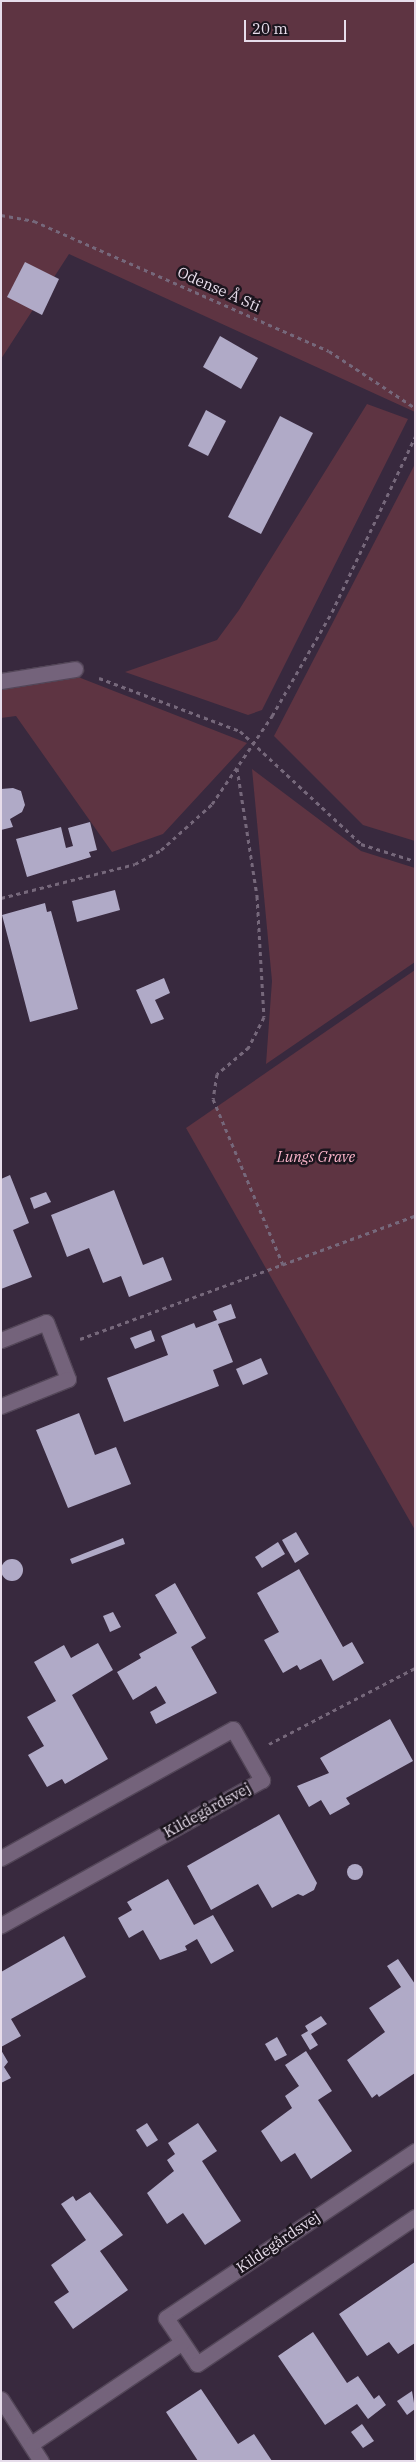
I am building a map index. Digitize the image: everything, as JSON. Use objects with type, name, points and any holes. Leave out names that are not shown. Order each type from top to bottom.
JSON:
[{"type":"street","points":[[1,681],[75,668]]},
{"type":"street","points":[[1,1340],[46,1322],[68,1379],[1,1406]]},
{"type":"street","name":"Kildegårdsvej","points":[[1,1858],[233,1729],[262,1780],[1,1925]]},
{"type":"street","name":"Kildegårdsvej","points":[[415,2150],[166,2318],[196,2364],[415,2217]]},
{"type":"street","points":[[31,2444],[182,2342]]},
{"type":"street","points":[[1,2399],[41,2461]]},
{"type":"path","name":"Odense Å Sti","points":[[1,215],[34,222],[320,347],[401,396],[415,408]]},
{"type":"path","points":[[1,898],[135,864],[161,850],[212,804],[253,743],[332,612],[415,437]]},
{"type":"path","points":[[75,668],[240,732],[361,844],[415,860]]},
{"type":"path","points":[[236,768],[256,896],[264,1017],[250,1048],[216,1074],[213,1099],[283,1265]]},
{"type":"path","points":[[56,1348],[415,1216]]},
{"type":"path","points":[[248,1756],[415,1668]]},
{"type":"green space","points":[[1,1],[415,1],[415,412],[69,254],[1,359]]},
{"type":"green space","points":[[367,404],[408,419],[262,710],[248,715],[125,672],[217,640],[239,610]]},
{"type":"green space","points":[[415,464],[415,841],[363,825],[274,736]]},
{"type":"green space","points":[[73,675],[247,743],[163,834],[112,852],[16,716],[1,718],[1,689]]},
{"type":"green space","points":[[252,769],[361,851],[415,868],[415,962],[266,1064],[272,981]]},
{"type":"green space","name":"Lungs Grave","points":[[415,970],[415,1530],[186,1128]]},
{"type":"building","points":[[25,262],[59,279],[42,315],[7,297]]},
{"type":"building","points":[[220,336],[258,358],[241,389],[203,367]]},
{"type":"building","points":[[206,410],[226,421],[208,456],[188,446]]},
{"type":"building","points":[[280,416],[313,433],[261,534],[228,517]]},
{"type":"building","points":[[13,788],[21,791],[25,805],[22,812],[10,819],[13,827],[1,830],[1,789]]},
{"type":"building","points":[[90,822],[97,850],[89,852],[91,857],[27,877],[16,839],[61,827],[66,848],[73,846],[68,828]]},
{"type":"building","points":[[115,890],[120,910],[77,922],[72,901]]},
{"type":"building","points":[[45,903],[47,912],[51,911],[78,1009],[30,1022],[2,915]]},
{"type":"building","points":[[164,978],[170,993],[155,1000],[164,1019],[151,1024],[136,990]]},
{"type":"building","points":[[10,1175],[29,1223],[13,1230],[32,1277],[1,1289],[1,1179]]},
{"type":"building","points":[[114,1190],[143,1265],[163,1257],[172,1280],[129,1297],[121,1276],[103,1283],[89,1248],[67,1257],[51,1215]]},
{"type":"building","points":[[46,1192],[51,1202],[34,1209],[30,1198]]},
{"type":"building","points":[[231,1304],[236,1318],[218,1324],[233,1362],[213,1370],[219,1386],[124,1422],[107,1378],[168,1355],[161,1336],[194,1323],[196,1328],[217,1320],[213,1311]]},
{"type":"building","points":[[151,1330],[155,1341],[135,1349],[130,1338]]},
{"type":"building","points":[[261,1358],[268,1374],[243,1385],[236,1369]]},
{"type":"building","points":[[79,1413],[95,1455],[116,1447],[131,1484],[68,1508],[36,1430]]},
{"type":"building","points":[[296,1532],[309,1554],[295,1563],[282,1540]]},
{"type":"building","points":[[123,1538],[125,1544],[72,1564],[70,1559]]},
{"type":"building","points":[[278,1542],[285,1554],[262,1568],[255,1557]]},
{"type":"building","points":[[12,1559],[20,1562],[23,1570],[20,1578],[12,1581],[4,1578],[1,1570],[4,1562]]},
{"type":"building","points":[[299,1569],[343,1647],[352,1642],[364,1663],[333,1681],[321,1659],[300,1670],[297,1665],[283,1673],[264,1640],[279,1632],[257,1593]]},
{"type":"building","points":[[175,1583],[206,1638],[191,1647],[217,1693],[156,1724],[150,1712],[166,1703],[156,1686],[133,1700],[117,1672],[141,1658],[139,1654],[177,1633],[155,1595]]},
{"type":"building","points":[[113,1612],[121,1627],[110,1632],[103,1616]]},
{"type":"building","points":[[98,1643],[113,1670],[72,1695],[108,1759],[65,1784],[62,1779],[47,1787],[28,1755],[44,1746],[27,1717],[56,1701],[34,1662],[64,1645],[71,1658]]},
{"type":"building","points":[[390,1719],[413,1761],[346,1798],[350,1804],[330,1815],[321,1800],[309,1807],[297,1786],[329,1773],[320,1758]]},
{"type":"building","points":[[279,1814],[317,1883],[314,1890],[303,1896],[298,1894],[272,1908],[258,1884],[211,1910],[187,1866]]},
{"type":"building","points":[[355,1864],[363,1872],[355,1880],[347,1872]]},
{"type":"building","points":[[168,1879],[194,1925],[213,1915],[234,1951],[211,1964],[197,1939],[185,1946],[187,1950],[160,1960],[143,1930],[129,1938],[118,1918],[132,1910],[127,1902]]},
{"type":"building","points":[[64,1936],[86,1977],[11,2019],[21,2036],[1,2047],[1,1972]]},
{"type":"building","points":[[398,1959],[415,1984],[415,2073],[379,2097],[377,2094],[372,2098],[347,2060],[385,2032],[369,2008],[401,1987],[387,1966]]},
{"type":"building","points":[[321,2016],[327,2024],[311,2034],[318,2045],[310,2050],[301,2035],[308,2031],[305,2026]]},
{"type":"building","points":[[277,2037],[287,2055],[275,2061],[265,2044]]},
{"type":"building","points":[[1,2050],[8,2062],[4,2067],[11,2078],[1,2083]]},
{"type":"building","points":[[306,2051],[332,2091],[318,2100],[352,2151],[311,2179],[295,2153],[281,2162],[261,2131],[292,2108],[285,2096],[299,2086],[285,2065]]},
{"type":"building","points":[[147,2123],[158,2140],[147,2147],[136,2130]]},
{"type":"building","points":[[198,2123],[217,2151],[202,2161],[241,2221],[205,2245],[183,2213],[167,2224],[147,2193],[174,2171],[167,2160],[175,2154],[168,2143]]},
{"type":"building","points":[[90,2192],[123,2235],[100,2251],[128,2290],[73,2329],[54,2302],[69,2292],[51,2265],[86,2240],[61,2204],[73,2196],[76,2201]]},
{"type":"building","points":[[415,2262],[415,2343],[398,2354],[389,2342],[367,2356],[339,2314]]},
{"type":"building","points":[[313,2332],[347,2383],[358,2376],[374,2399],[379,2395],[386,2405],[368,2419],[357,2404],[325,2425],[278,2356]]},
{"type":"building","points":[[201,2389],[238,2444],[254,2434],[272,2461],[198,2461],[166,2412]]},
{"type":"building","points":[[412,2391],[415,2409],[407,2415],[397,2401]]},
{"type":"building","points":[[362,2424],[374,2441],[363,2448],[351,2432]]}]
